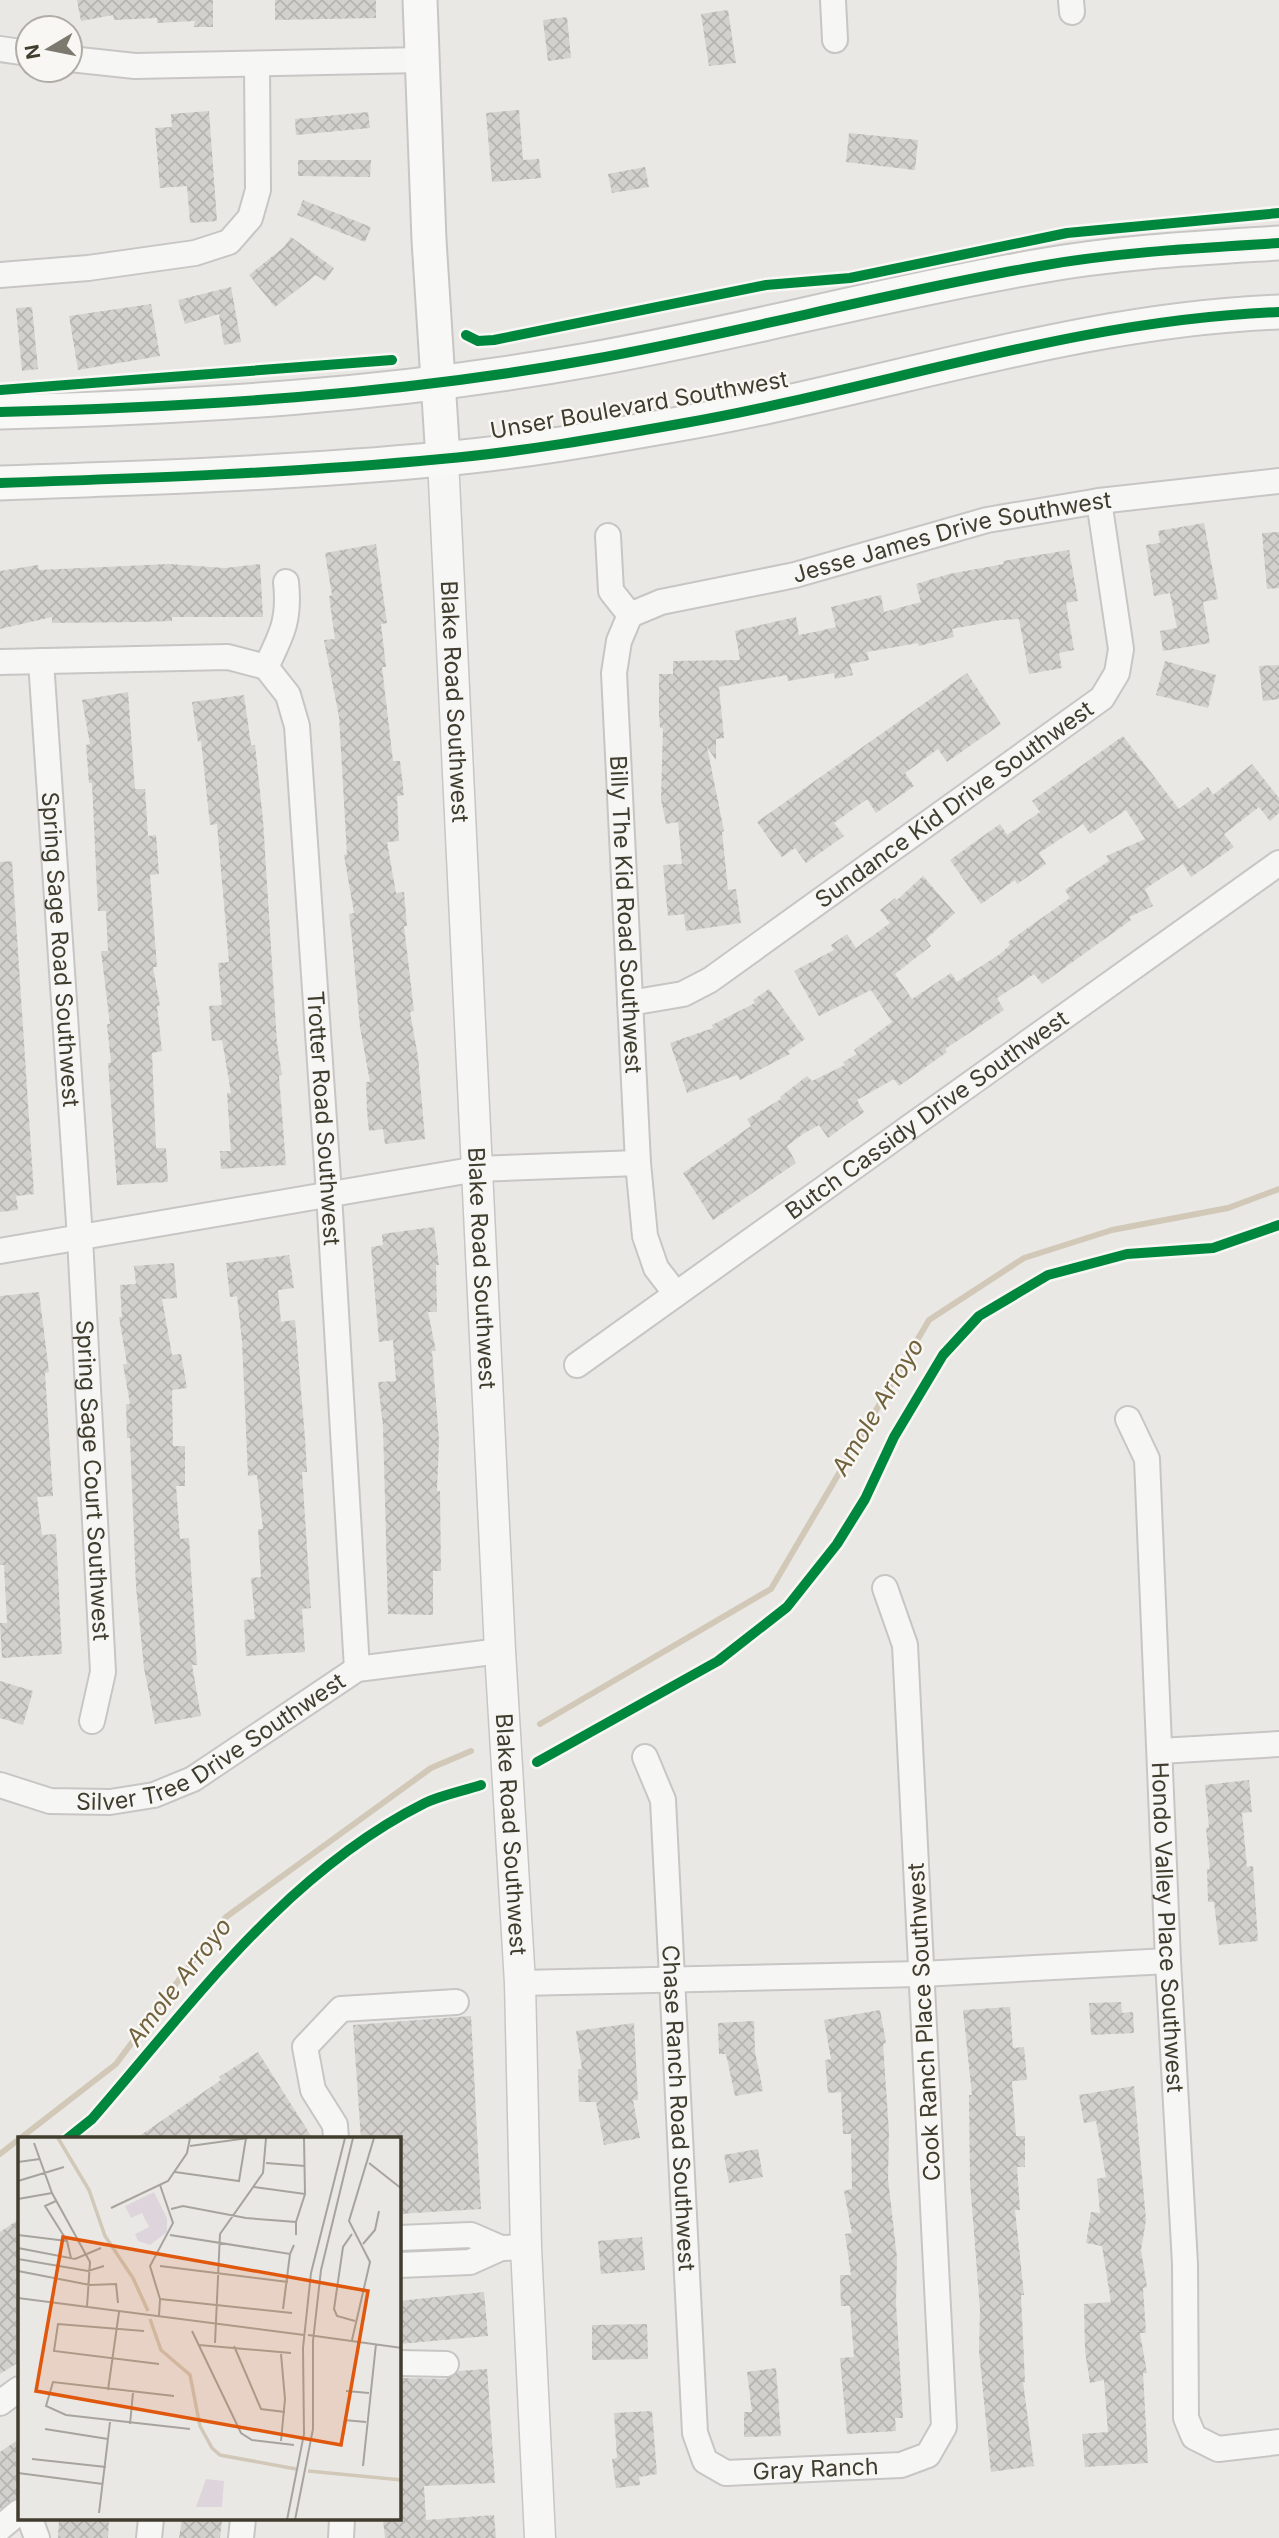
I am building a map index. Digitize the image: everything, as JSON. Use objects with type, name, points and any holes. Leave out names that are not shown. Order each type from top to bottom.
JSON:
[{"type":"main road","name":"Blake Road Southwest","points":[[420,0],[443,459]]},
{"type":"main road","points":[[0,412],[216,404],[440,383],[585,361],[721,336],[811,313],[1040,266],[1190,249],[1279,243]]},
{"type":"main road","name":"Unser Boulevard Southwest","points":[[0,483],[253,474],[443,459],[683,424],[988,353],[1126,328],[1182,320],[1279,312]]},
{"type":"street","points":[[832,0],[835,40]]},
{"type":"street","points":[[84,61],[135,66],[421,60]]},
{"type":"street","points":[[0,275],[27,275],[195,253],[229,242],[250,218],[258,190],[257,64]]},
{"type":"street","name":"Blake Road Southwest","points":[[443,459],[500,1651],[520,1983],[513,2247],[540,2538]]},
{"type":"street","name":"Jesse James Drive Southwest","points":[[630,615],[661,602],[794,575],[987,520],[1099,502],[1279,481]]},
{"type":"street","name":"Sundance Kid Drive Southwest","points":[[630,1003],[684,994],[710,980],[1102,698],[1117,673],[1121,649],[1099,502]]},
{"type":"street","points":[[608,536],[611,591],[630,615]]},
{"type":"street","points":[[0,662],[228,657],[266,667],[285,629],[289,608],[286,582]]},
{"type":"street","name":"Billy The Kid Road Southwest","points":[[630,615],[619,640],[614,673],[638,1163],[645,1236],[656,1268],[676,1294]]},
{"type":"street","name":"Spring Sage Road Southwest","points":[[41,662],[80,1238]]},
{"type":"street","name":"Trotter Road Southwest","points":[[266,667],[288,695],[297,726],[329,1195],[357,1669]]},
{"type":"street","name":"Butch Cassidy Drive Southwest","points":[[577,1365],[1279,863]]},
{"type":"street","points":[[0,1251],[477,1169],[638,1163]]},
{"type":"street","name":"Spring Sage Court Southwest","points":[[80,1238],[103,1672],[92,1721]]},
{"type":"street","name":"Hondo Valley Place Southwest","points":[[1128,1419],[1146,1459],[1168,1961],[1185,2264],[1186,2418],[1195,2437],[1218,2449],[1279,2442]]},
{"type":"street","name":"Cook Ranch Place Southwest","points":[[885,1588],[905,1645],[944,2427],[928,2455]]},
{"type":"street","name":"Silver Tree Drive Southwest","points":[[0,1785],[50,1801],[110,1802],[154,1795],[193,1779],[357,1669],[500,1651]]},
{"type":"street","points":[[1160,1751],[1279,1745]]},
{"type":"street","name":"Chase Ranch Road Southwest","points":[[645,1757],[663,1800],[695,2433],[705,2461]]},
{"type":"street","points":[[520,1983],[921,1974],[1168,1961]]},
{"type":"street","points":[[336,2137],[335,2125],[313,2090],[306,2047],[341,2009],[456,2002]]},
{"type":"street","points":[[471,2235],[513,2247],[470,2262],[411,2265],[410,2238],[471,2235]]},
{"type":"street","points":[[401,2363],[446,2364]]},
{"type":"street","points":[[0,2403],[18,2390]]},
{"type":"street","name":"Gray Ranch","points":[[705,2461],[726,2473],[901,2465],[928,2455]]},
{"type":"street","points":[[0,2528],[18,2513]]},
{"type":"street","points":[[30,2520],[37,2538]]},
{"type":"street","points":[[149,2538],[151,2520]]},
{"type":"street","points":[[241,2538],[243,2520]]},
{"type":"street","points":[[341,2538],[342,2520]]},
{"type":"building","points":[[77,0],[213,0],[213,27],[194,27],[195,21],[157,23],[157,18],[114,20],[113,15],[84,20],[84,14],[80,14]]},
{"type":"building","points":[[275,0],[376,0],[376,18],[275,20]]},
{"type":"building","points":[[728,10],[736,63],[709,66],[701,14]]},
{"type":"building","points":[[567,17],[571,58],[548,61],[543,20]]},
{"type":"building","points":[[519,110],[523,160],[539,159],[541,178],[492,182],[486,113]]},
{"type":"building","points":[[209,111],[217,221],[190,223],[187,186],[160,188],[155,128],[172,127],[171,114]]},
{"type":"building","points":[[368,112],[370,128],[296,135],[295,119]]},
{"type":"building","points":[[849,133],[918,140],[915,170],[846,162]]},
{"type":"building","points":[[298,160],[371,160],[370,177],[298,176]]},
{"type":"building","points":[[645,167],[649,187],[612,193],[608,174]]},
{"type":"building","points":[[303,200],[371,227],[365,242],[297,215]]},
{"type":"building","points":[[291,237],[334,268],[325,281],[316,275],[275,307],[249,275],[284,247]]},
{"type":"building","points":[[231,287],[241,342],[224,345],[219,314],[185,324],[178,300]]},
{"type":"building","points":[[151,304],[160,356],[78,370],[69,316]]},
{"type":"building","points":[[32,307],[38,369],[22,371],[16,308]]},
{"type":"building","points":[[1204,523],[1218,599],[1203,602],[1210,643],[1163,651],[1160,631],[1177,628],[1170,593],[1154,596],[1146,545],[1160,543],[1158,531]]},
{"type":"building","points":[[1279,532],[1279,588],[1267,589],[1262,533]]},
{"type":"building","points":[[376,544],[387,623],[381,624],[386,667],[382,667],[393,761],[400,761],[404,795],[397,796],[399,841],[387,842],[396,893],[404,892],[407,926],[404,926],[414,1011],[410,1012],[418,1057],[425,1139],[385,1144],[383,1129],[369,1131],[366,1082],[370,1082],[360,1027],[349,914],[354,913],[344,855],[347,854],[339,717],[324,640],[335,639],[329,596],[332,595],[325,553]]},
{"type":"building","points":[[1069,550],[1078,601],[1066,603],[1074,650],[1059,653],[1062,668],[1029,674],[1019,619],[1000,620],[952,629],[954,637],[919,646],[918,643],[867,652],[869,660],[850,664],[853,675],[835,679],[834,673],[788,681],[787,675],[719,687],[724,738],[716,739],[716,760],[707,747],[724,831],[728,890],[736,889],[741,923],[686,931],[684,914],[668,916],[663,865],[682,864],[678,822],[666,824],[661,799],[663,728],[660,728],[659,674],[673,674],[673,661],[740,660],[735,631],[796,617],[799,635],[836,627],[831,607],[881,595],[884,612],[921,602],[916,584],[949,574],[1004,564],[1003,561]]},
{"type":"building","points":[[169,564],[225,568],[260,564],[263,617],[172,617],[172,621],[52,623],[52,617],[0,629],[0,571],[38,565],[39,570]]},
{"type":"building","points":[[1165,661],[1216,675],[1208,708],[1156,695]]},
{"type":"building","points":[[1279,665],[1279,699],[1263,701],[1259,666]]},
{"type":"building","points":[[967,673],[1001,724],[947,762],[938,749],[905,773],[914,786],[876,813],[867,799],[834,823],[844,836],[806,863],[795,848],[782,857],[757,822]]},
{"type":"building","points":[[128,692],[135,789],[145,789],[148,836],[156,835],[159,874],[150,875],[157,967],[153,967],[160,1006],[157,1006],[162,1051],[152,1053],[156,1148],[166,1148],[168,1182],[117,1185],[108,1063],[111,1063],[107,1024],[110,1024],[101,951],[108,951],[106,911],[98,911],[92,783],[89,783],[86,745],[90,744],[82,700]]},
{"type":"building","points":[[244,695],[251,745],[255,745],[263,820],[286,1165],[221,1169],[220,1151],[231,1151],[227,1093],[231,1093],[222,1040],[212,1041],[209,1006],[222,1005],[218,963],[229,962],[217,824],[210,825],[201,741],[198,742],[192,702]]},
{"type":"building","points":[[1123,736],[1179,809],[1208,787],[1213,795],[1252,764],[1279,798],[1279,813],[1270,821],[1259,807],[1224,834],[1234,847],[1191,877],[1183,864],[1145,889],[1153,906],[1129,917],[1131,920],[1042,984],[1034,974],[997,998],[1004,1010],[945,1049],[947,1052],[899,1086],[894,1079],[857,1100],[864,1112],[828,1138],[819,1125],[803,1134],[787,1146],[796,1163],[713,1220],[683,1173],[751,1126],[747,1119],[781,1099],[780,1097],[807,1076],[812,1081],[845,1065],[843,1062],[857,1054],[854,1050],[892,1022],[871,990],[819,1016],[794,971],[834,950],[831,945],[847,934],[856,948],[890,923],[880,910],[895,898],[897,900],[923,876],[955,913],[926,939],[931,946],[895,974],[912,999],[951,973],[957,982],[1000,954],[1010,945],[1008,942],[1070,898],[1065,890],[1109,861],[1106,856],[1145,839],[1126,810],[1090,834],[1083,824],[1039,853],[1046,864],[1017,884],[1015,880],[981,904],[950,860],[1000,824],[1007,835],[1040,812],[1032,801]]},
{"type":"building","points":[[12,861],[34,1194],[16,1196],[18,1210],[0,1212],[0,862]]},
{"type":"building","points":[[769,989],[805,1039],[788,1051],[790,1054],[740,1080],[737,1075],[687,1093],[670,1043],[713,1028],[712,1025],[755,1003],[753,1000]]},
{"type":"building","points":[[434,1227],[439,1265],[436,1265],[437,1312],[428,1312],[436,1351],[432,1351],[439,1440],[437,1491],[440,1491],[441,1571],[433,1571],[433,1615],[388,1614],[383,1426],[378,1382],[396,1381],[393,1340],[379,1342],[371,1247],[383,1245],[382,1234]]},
{"type":"building","points":[[289,1255],[294,1288],[278,1290],[281,1322],[295,1320],[307,1472],[302,1472],[311,1608],[302,1609],[305,1652],[246,1656],[244,1620],[255,1619],[251,1578],[261,1577],[258,1529],[263,1529],[257,1475],[248,1476],[242,1341],[237,1296],[230,1297],[226,1263]]},
{"type":"building","points":[[174,1263],[177,1298],[162,1299],[172,1355],[181,1354],[187,1388],[172,1390],[173,1446],[185,1446],[185,1486],[176,1486],[180,1539],[189,1538],[197,1665],[192,1665],[201,1716],[155,1724],[144,1668],[136,1587],[130,1438],[127,1438],[126,1404],[130,1404],[119,1317],[122,1317],[120,1285],[136,1284],[134,1266]]},
{"type":"building","points":[[39,1292],[49,1372],[45,1373],[53,1496],[37,1497],[42,1535],[56,1534],[62,1654],[2,1658],[0,1623],[7,1623],[4,1565],[0,1565],[0,1296]]},
{"type":"building","points":[[0,1681],[33,1691],[23,1725],[0,1718]]},
{"type":"building","points":[[1249,1780],[1252,1812],[1242,1813],[1247,1867],[1253,1866],[1258,1941],[1219,1945],[1214,1902],[1208,1902],[1207,1869],[1210,1869],[1206,1828],[1209,1827],[1205,1785]]},
{"type":"building","points":[[1121,2002],[1122,2013],[1133,2012],[1134,2033],[1091,2035],[1089,2003]]},
{"type":"building","points":[[1010,2007],[1013,2048],[1024,2047],[1027,2080],[1012,2081],[1016,2136],[1025,2136],[1025,2167],[1017,2167],[1020,2210],[1015,2210],[1024,2295],[1021,2295],[1023,2382],[1034,2466],[991,2472],[979,2351],[980,2309],[970,2182],[969,2095],[972,2095],[963,2010]]},
{"type":"building","points":[[880,2010],[886,2043],[883,2044],[889,2132],[888,2179],[897,2258],[896,2304],[903,2418],[895,2418],[896,2431],[847,2434],[840,2358],[854,2357],[850,2306],[841,2306],[840,2275],[851,2275],[845,2234],[852,2233],[844,2191],[852,2189],[851,2134],[843,2134],[841,2092],[828,2093],[825,2060],[831,2059],[824,2020]]},
{"type":"building","points":[[471,2016],[481,2209],[401,2214],[401,2137],[361,2137],[353,2025]]},
{"type":"building","points":[[754,2021],[755,2052],[763,2091],[735,2096],[726,2054],[719,2054],[718,2023]]},
{"type":"building","points":[[634,2023],[638,2100],[633,2100],[640,2138],[604,2145],[596,2102],[579,2102],[578,2069],[582,2069],[576,2031]]},
{"type":"building","points":[[258,2052],[312,2137],[138,2137],[221,2080],[219,2077]]},
{"type":"building","points":[[1134,2086],[1146,2220],[1141,2250],[1147,2287],[1143,2288],[1146,2333],[1140,2333],[1147,2373],[1143,2373],[1148,2463],[1085,2467],[1082,2434],[1108,2432],[1104,2380],[1090,2383],[1085,2351],[1084,2304],[1111,2302],[1102,2246],[1086,2243],[1091,2212],[1100,2213],[1097,2179],[1106,2177],[1096,2121],[1084,2123],[1079,2095]]},
{"type":"building","points":[[758,2149],[763,2177],[729,2183],[724,2155]]},
{"type":"building","points":[[18,2220],[18,2363],[0,2374],[0,2232]]},
{"type":"building","points":[[642,2237],[645,2270],[601,2274],[598,2241]]},
{"type":"building","points":[[484,2292],[488,2336],[401,2344],[401,2301]]},
{"type":"building","points":[[647,2324],[648,2359],[592,2360],[592,2325]]},
{"type":"building","points":[[776,2368],[781,2436],[744,2437],[744,2412],[752,2412],[747,2372]]},
{"type":"building","points":[[487,2369],[495,2483],[424,2486],[426,2520],[494,2515],[496,2538],[385,2538],[383,2520],[401,2520],[401,2378],[446,2379],[459,2371]]},
{"type":"building","points":[[652,2411],[657,2474],[639,2477],[640,2485],[616,2488],[612,2459],[617,2458],[614,2413]]},
{"type":"building","points":[[18,2440],[18,2499],[0,2509],[0,2452]]},
{"type":"building","points":[[59,2520],[109,2520],[108,2538],[58,2538]]},
{"type":"building","points":[[182,2520],[222,2521],[220,2538],[179,2538]]},
{"type":"waterway","name":"Amole Arroyo","points":[[540,1724],[771,1589],[929,1320],[1024,1258],[1112,1230],[1228,1208],[1279,1189]]},
{"type":"waterway","name":"Amole Arroyo","points":[[22,2137],[116,2064],[226,1917],[431,1768],[471,1751]]},
{"type":"waterway","name":"Amole Arroyo","points":[[0,2154],[18,2140]]},
{"type":"cycle path","points":[[466,335],[478,341],[494,340],[766,285],[850,278],[1067,233],[1279,213]]},
{"type":"cycle path","points":[[0,412],[221,403],[442,382],[588,360],[983,276],[1069,261],[1279,243]]},
{"type":"cycle path","points":[[0,483],[276,471],[501,453],[679,424],[1127,328],[1279,312]]},
{"type":"cycle path","points":[[0,390],[392,360]]},
{"type":"cycle path","points":[[537,1762],[718,1661],[787,1607],[837,1544],[865,1499],[894,1437],[943,1355],[979,1316],[1048,1275],[1127,1254],[1213,1248],[1279,1225]]},
{"type":"cycle path","points":[[70,2137],[92,2119],[204,1987],[284,1903],[328,1866],[375,1832],[425,1803],[481,1785]]}]
